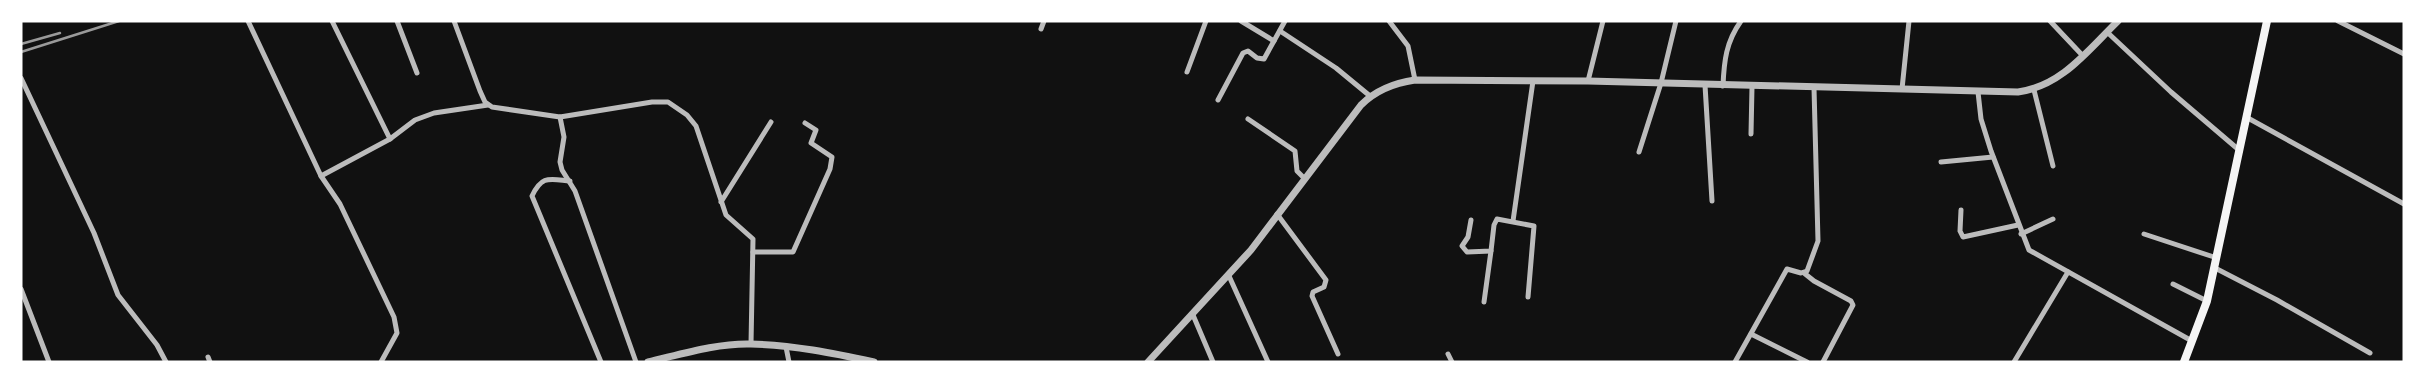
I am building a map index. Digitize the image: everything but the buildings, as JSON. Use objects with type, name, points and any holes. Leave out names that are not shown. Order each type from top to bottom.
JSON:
[{"type":"main road","points":[[2184,362],[2207,300],[2215,268],[2267,21]]},
{"type":"street","points":[[248,21],[321,176],[340,204],[396,325],[397,333],[380,362]]},
{"type":"street","points":[[332,21],[390,139]]},
{"type":"street","points":[[397,21],[417,73]]},
{"type":"street","points":[[454,21],[480,91],[488,105]]},
{"type":"street","points":[[1041,29],[1044,21]]},
{"type":"street","points":[[1187,72],[1206,21]]},
{"type":"street","points":[[1241,21],[1274,41]]},
{"type":"street","points":[[1218,100],[1243,53],[1248,51],[1264,60],[1285,21]]},
{"type":"street","points":[[1390,21],[1408,46],[1415,80]]},
{"type":"street","points":[[1588,81],[1603,21]]},
{"type":"street","points":[[1639,152],[1676,21]]},
{"type":"street","points":[[1723,86],[1724,59],[1729,40],[1741,21]]},
{"type":"street","points":[[1902,88],[1909,21]]},
{"type":"street","points":[[2050,21],[2083,56]]},
{"type":"street","points":[[1148,362],[1251,250],[1328,146],[1370,96],[1397,82],[1415,80],[1588,81],[1752,87],[1902,88],[2018,92],[2034,90],[2054,80],[2083,56],[2118,21]]},
{"type":"street","points":[[2338,21],[2404,54]]},
{"type":"street","points":[[1280,31],[1336,68],[1370,96]]},
{"type":"street","points":[[2107,32],[2171,92],[2239,150]]},
{"type":"street","points":[[21,78],[94,233],[118,295],[157,345],[166,362]]},
{"type":"street","points":[[1513,221],[1533,81]]},
{"type":"street","points":[[1705,85],[1712,201]]},
{"type":"street","points":[[1751,134],[1752,87]]},
{"type":"street","points":[[1804,273],[1807,271],[1818,242],[1814,88]]},
{"type":"street","points":[[2034,90],[2053,166]]},
{"type":"street","points":[[1978,92],[1981,119],[1993,157],[2021,234],[2032,252],[2192,341]]},
{"type":"street","points":[[321,176],[390,139],[415,120],[434,112],[488,105],[560,117],[652,102],[668,102],[687,115],[696,126],[726,215],[751,236],[753,252],[751,344]]},
{"type":"street","points":[[560,117],[564,138],[560,162],[562,170],[575,191],[636,362]]},
{"type":"street","points":[[2246,117],[2404,204]]},
{"type":"street","points":[[1248,119],[1295,151],[1298,171],[1305,179]]},
{"type":"street","points":[[721,202],[771,122]]},
{"type":"street","points":[[753,252],[793,252],[830,169],[832,158],[811,143],[816,130],[804,123]]},
{"type":"street","points":[[1941,162],[1993,157]]},
{"type":"street","points":[[570,181],[546,179],[538,183],[532,196],[601,362]]},
{"type":"street","points":[[1961,210],[1960,231],[1963,237],[2018,225]]},
{"type":"street","points":[[1277,214],[1326,280],[1324,287],[1313,292],[1312,296],[1338,354]]},
{"type":"street","points":[[2021,234],[2053,218]]},
{"type":"street","points":[[1471,220],[1468,237],[1463,243],[1462,249],[1467,252],[1491,250]]},
{"type":"street","points":[[1484,302],[1496,220],[1513,221],[1534,226],[1528,297]]},
{"type":"street","points":[[2144,234],[2217,258]]},
{"type":"street","points":[[2215,268],[2277,300],[2370,353]]},
{"type":"street","points":[[1735,362],[1787,269],[1804,273],[1814,281],[1851,301],[1853,305],[1823,362]]},
{"type":"street","points":[[2014,362],[2068,272]]},
{"type":"street","points":[[1228,276],[1268,362]]},
{"type":"street","points":[[2172,284],[2207,300]]},
{"type":"street","points":[[21,289],[49,362]]},
{"type":"street","points":[[1193,315],[1213,362]]},
{"type":"street","points":[[1751,334],[1807,362]]},
{"type":"street","points":[[648,362],[697,350],[751,344],[806,348],[871,361]]},
{"type":"street","points":[[786,348],[788,362]]},
{"type":"street","points":[[1448,354],[1452,362]]},
{"type":"railway","points":[[21,52],[119,21]]},
{"type":"railway","points":[[21,44],[60,33]]}]
